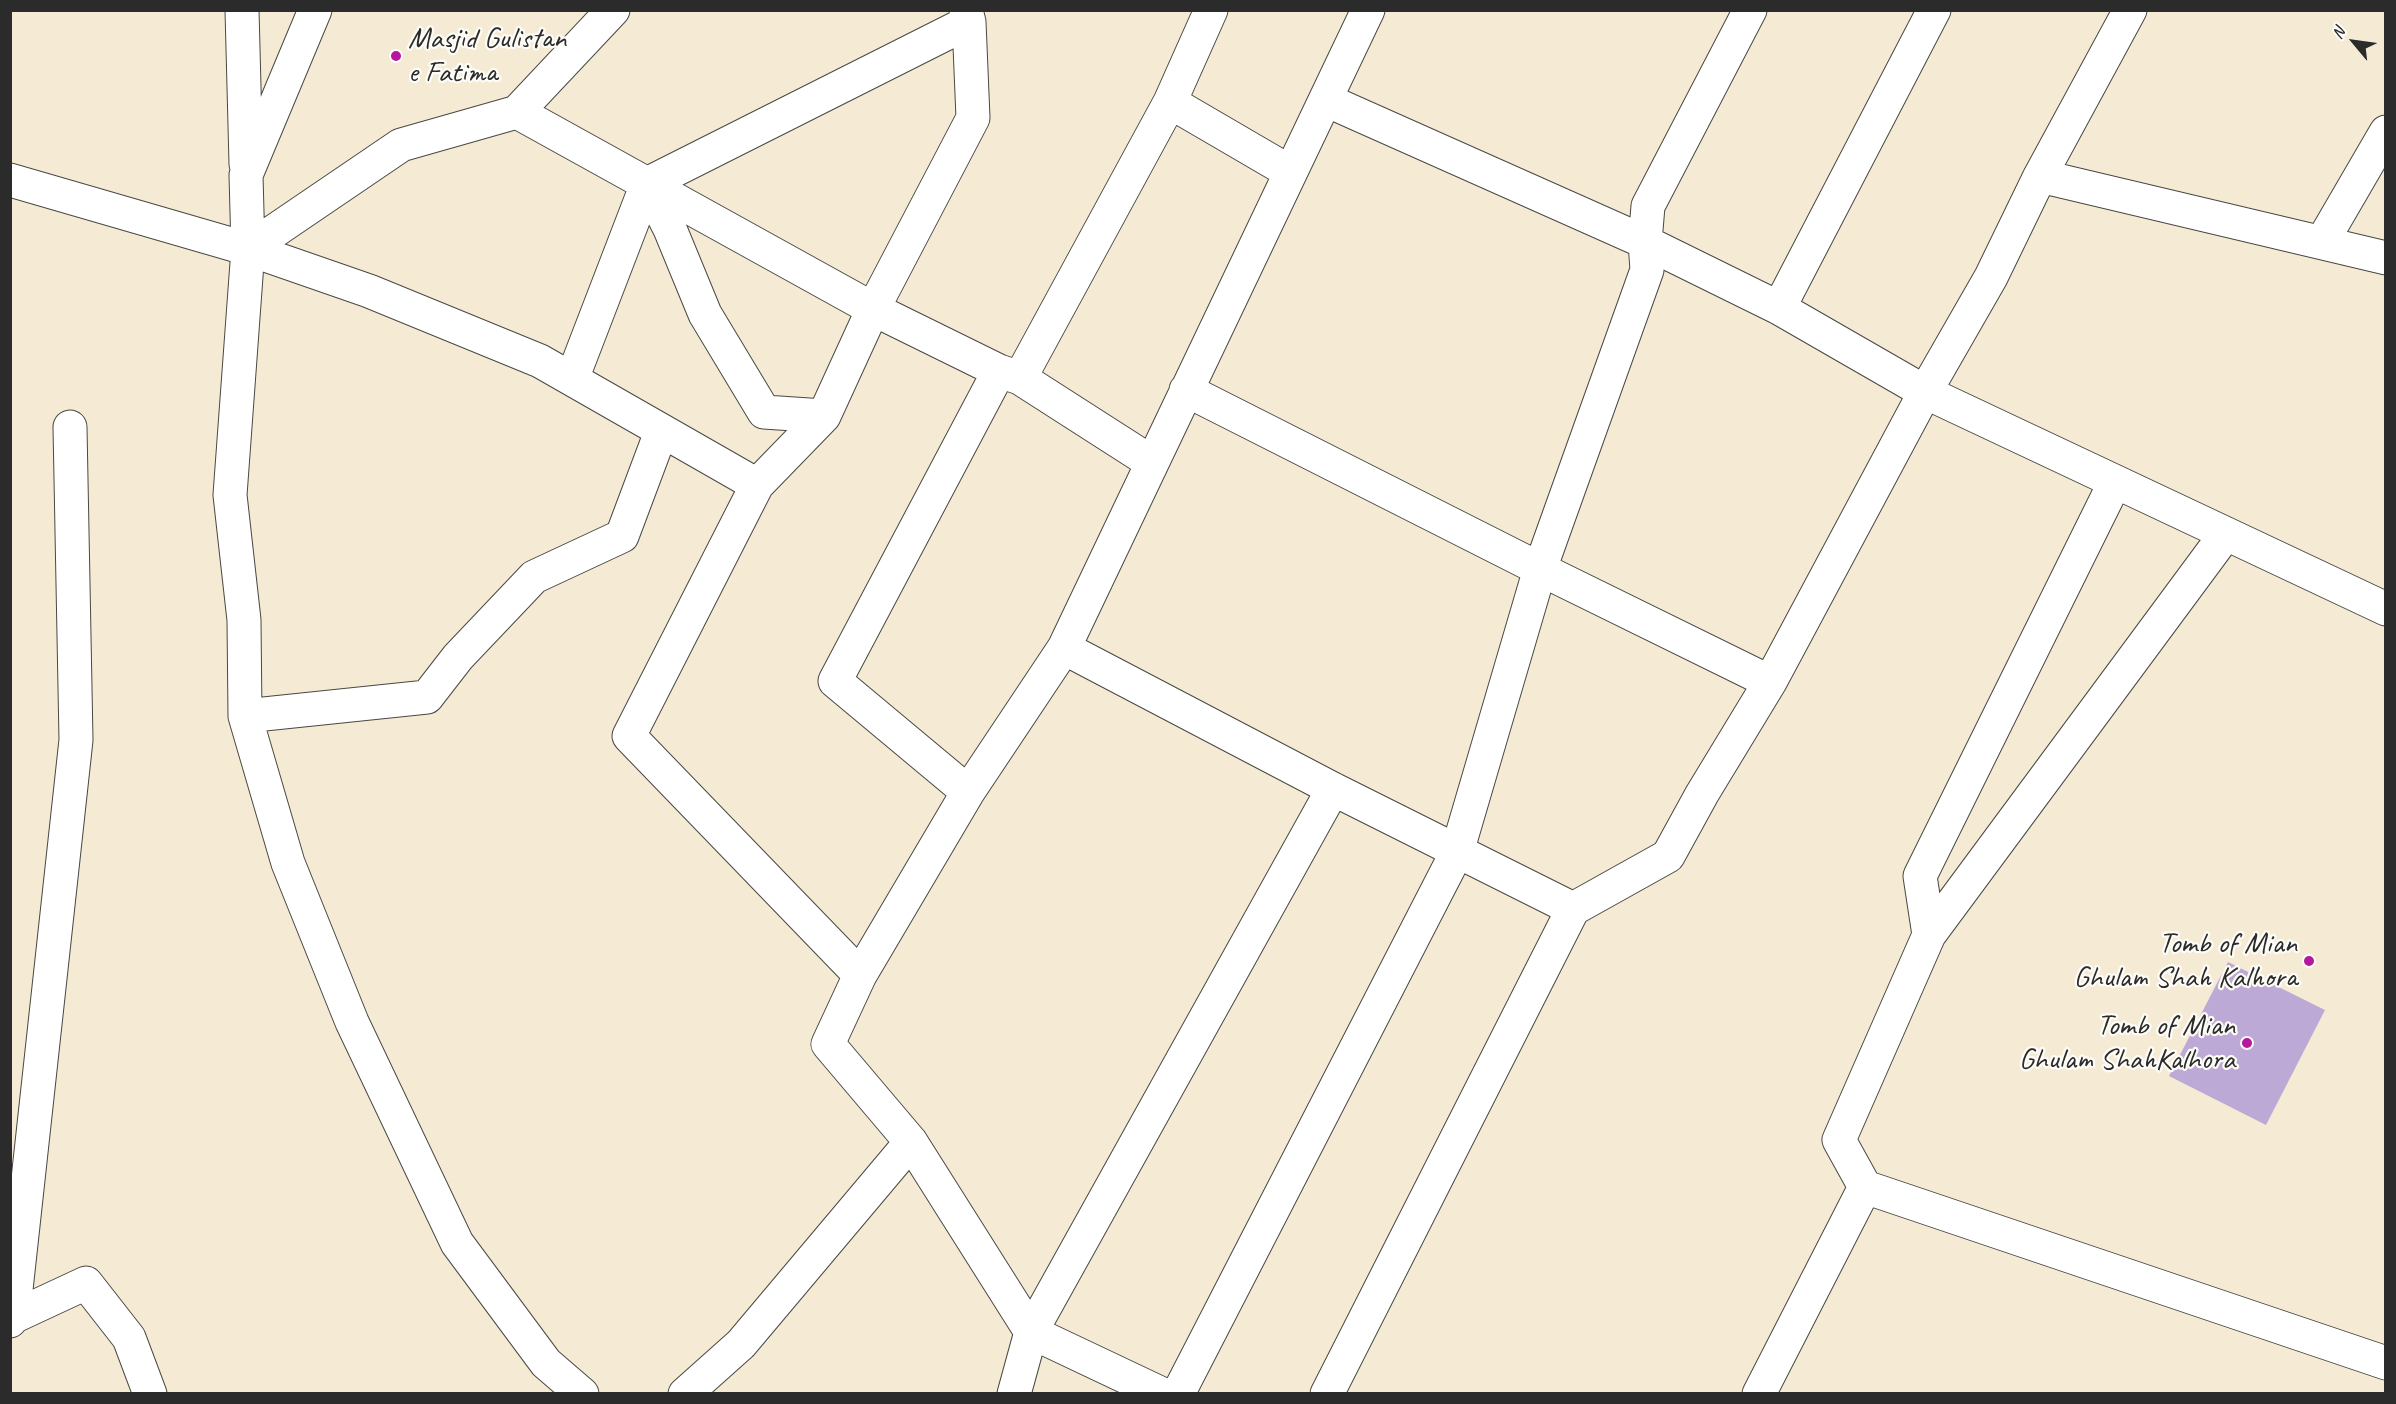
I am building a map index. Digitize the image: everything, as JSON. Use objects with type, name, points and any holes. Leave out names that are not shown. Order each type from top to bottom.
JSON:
[{"type":"street","points":[[242,10],[248,249],[230,495],[244,620],[245,716],[288,863],[344,1001],[457,1243],[546,1363],[582,1394]]},
{"type":"street","points":[[246,175],[315,10]]},
{"type":"street","points":[[248,249],[401,145],[517,112],[613,10]]},
{"type":"street","points":[[968,792],[835,681],[1009,375],[1170,102],[1211,10]]},
{"type":"street","points":[[1162,1394],[1031,1332],[911,1142],[828,1044],[860,975],[968,792],[1064,648],[1368,10]]},
{"type":"street","points":[[1178,1394],[1457,852],[1540,569],[1647,270],[1645,242],[1648,206],[1750,10]]},
{"type":"street","points":[[1779,308],[1934,10]]},
{"type":"street","points":[[1327,1394],[1573,909],[1668,856],[1702,794],[1770,682],[1925,392],[1991,278],[2040,176],[2130,10]]},
{"type":"street","points":[[572,379],[647,184],[967,16],[973,118],[873,309],[824,416],[757,485],[629,736],[860,975]]},
{"type":"street","points":[[1326,100],[1645,242],[1779,308],[1925,392],[2385,609]]},
{"type":"street","points":[[1170,102],[1290,172]]},
{"type":"street","points":[[517,112],[873,309],[1009,375],[1151,462]]},
{"type":"street","points":[[2322,242],[2385,132]]},
{"type":"street","points":[[2040,176],[2385,258]]},
{"type":"street","points":[[10,180],[248,249],[369,291],[540,362],[757,485]]},
{"type":"street","points":[[647,184],[670,229],[705,314],[764,412],[824,416]]},
{"type":"street","points":[[1186,390],[1770,682]]},
{"type":"street","points":[[11,1318],[76,740],[70,427]]},
{"type":"street","points":[[245,716],[427,697],[458,657],[534,577],[622,536],[661,432]]},
{"type":"street","points":[[1929,934],[1920,876],[2115,482]]},
{"type":"street","points":[[2225,535],[1929,934],[1839,1140],[1865,1187],[2385,1363]]},
{"type":"street","points":[[1064,648],[1333,789],[1573,909]]},
{"type":"street","points":[[1014,1394],[1031,1332],[1333,789]]},
{"type":"street","points":[[685,1394],[741,1344],[911,1142]]},
{"type":"street","points":[[1759,1394],[1865,1187]]},
{"type":"street","points":[[11,1318],[86,1282],[129,1338],[150,1394]]},
{"type":"building","name":"Tomb of Mian Ghulam ShahKalhora","points":[[2228,962],[2325,1010],[2266,1125],[2169,1076]]},
{"type":"place","name":"Masjid Gulistan e Fatima","points":[[396,56]]},
{"type":"place","name":"Tomb of Mian Ghulam Shah Kalhora","points":[[2309,961]]},
{"type":"place","name":"Tomb of Mian Ghulam ShahKalhora","points":[[2247,1043]]}]
